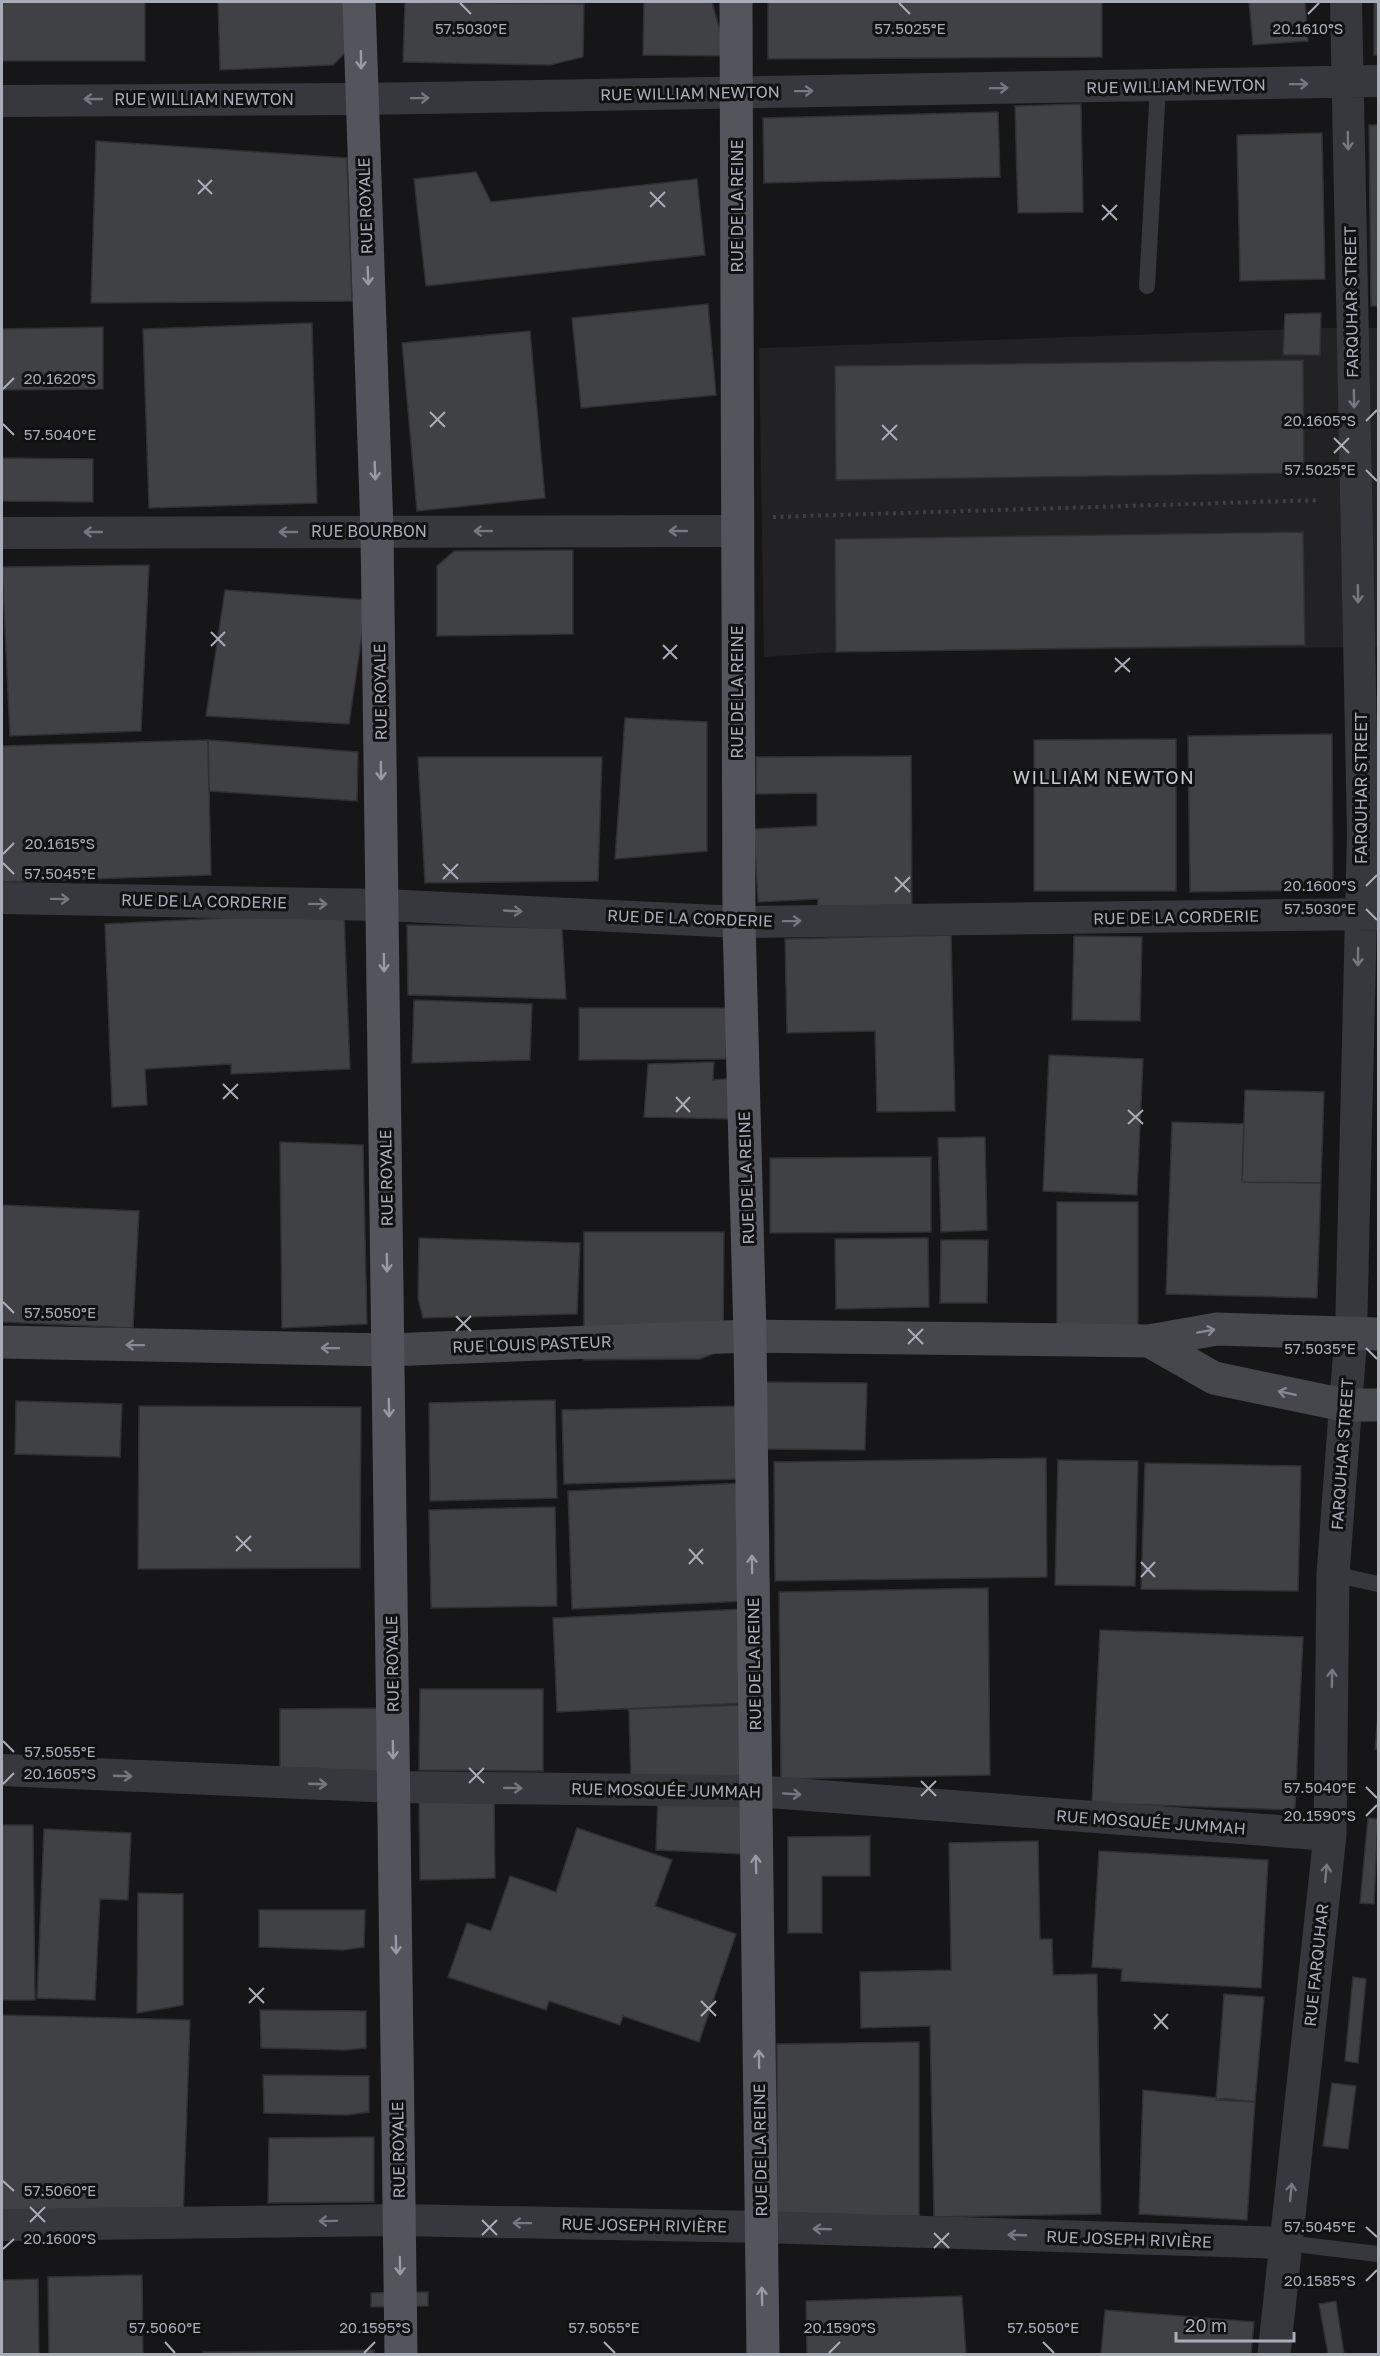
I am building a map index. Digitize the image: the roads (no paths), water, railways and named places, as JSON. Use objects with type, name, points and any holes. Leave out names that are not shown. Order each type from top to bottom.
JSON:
[{"type":"main road","name":"RUE ROYALE","points":[[359,2],[377,531],[401,2355]]},
{"type":"main road","name":"RUE DE LA REINE","points":[[736,2],[739,922],[750,1336],[763,2355]]},
{"type":"main road","name":"RUE LOUIS PASTEUR","points":[[2,1342],[388,1350],[750,1336],[1149,1341],[1217,1329],[1365,1334]]},
{"type":"main road","points":[[1149,1341],[1214,1378],[1344,1405],[1378,1405]]},
{"type":"street","name":"FARQUHAR STREET","points":[[1333,1574],[1344,1405],[1365,1334],[1369,914],[1363,833],[1346,2]]},
{"type":"street","name":"RUE WILLIAM NEWTON","points":[[2,100],[362,99],[1378,81]]},
{"type":"street","name":"RUE BOURBON","points":[[2,533],[377,531],[736,524]]},
{"type":"street","name":"RUE DE LA CORDERIE","points":[[2,898],[383,905],[739,922],[1369,914]]},
{"type":"street","name":"RUE FARQUHAR","points":[[1274,2355],[1330,1835],[1333,1574]]},
{"type":"street","name":"RUE MOSQUÉE JUMMAH","points":[[2,1770],[394,1787],[755,1791],[1330,1835]]},
{"type":"street","name":"RUE JOSEPH RIVIÈRE","points":[[2,2225],[399,2220],[1286,2243]]},
{"type":"lane","points":[[1146,286],[1158,86]]},
{"type":"lane","points":[[1333,1574],[1378,1584]]},
{"type":"lane","points":[[1286,2243],[1378,2254]]},
{"type":"district","name":"WILLIAM NEWTON","points":[[1104,778]]}]
